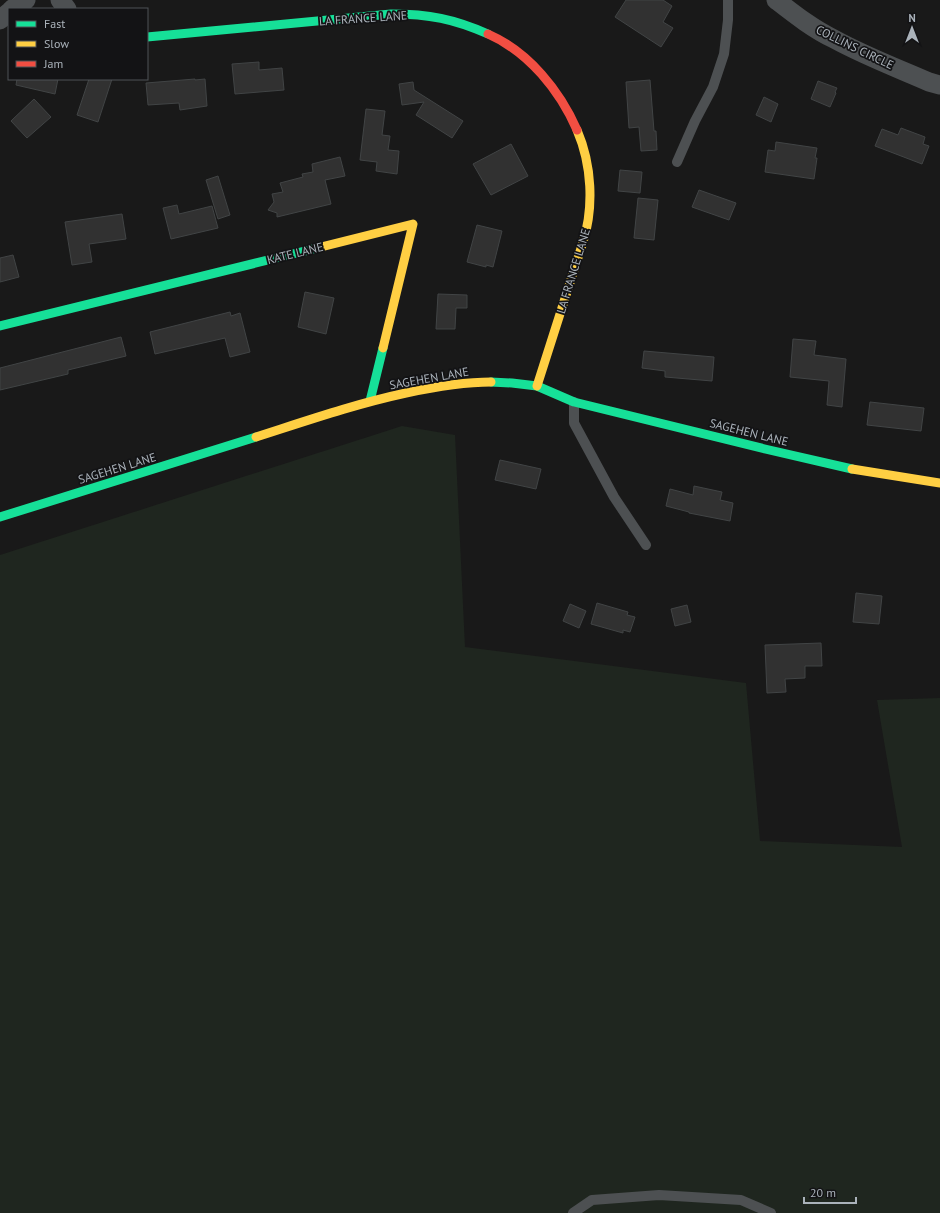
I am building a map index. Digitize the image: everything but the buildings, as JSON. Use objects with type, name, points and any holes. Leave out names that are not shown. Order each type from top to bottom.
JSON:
[{"type":"street","points":[[14,8],[26,0]]},
{"type":"street","points":[[60,0],[66,8]]},
{"type":"street","name":"COLLINS CIRCLE","points":[[776,0],[795,15],[833,39],[929,82],[940,85]]},
{"type":"street","points":[[0,20],[8,13]]},
{"type":"street","name":"LA FRANCE LANE","points":[[148,37],[391,14],[439,16],[466,24],[491,34],[518,51],[536,67],[554,88],[568,111],[580,138],[588,167],[590,197],[588,226],[537,386]]},
{"type":"street","name":"KATE LANE","points":[[0,326],[413,224],[370,401]]},
{"type":"street","name":"SAGEHEN LANE","points":[[0,517],[370,401],[420,390],[476,382],[512,383],[537,386],[574,402],[847,468],[940,483]]},
{"type":"lane","points":[[676,162],[713,87],[724,54],[728,20],[728,0]]},
{"type":"lane","points":[[574,402],[574,423],[614,497],[646,545]]},
{"type":"lane","points":[[572,1213],[592,1200],[659,1195],[741,1200],[771,1213]]},
{"type":"shaded area","points":[[402,426],[455,435],[465,647],[746,683],[760,841],[902,847],[877,700],[940,698],[940,1213],[0,1213],[0,555]]},
{"type":"traffic: fast","points":[[148,37],[391,14],[441,18],[488,34]]},
{"type":"traffic: fast","points":[[0,326],[321,247]]},
{"type":"traffic: fast","points":[[370,401],[383,348]]},
{"type":"traffic: fast","points":[[491,382],[537,386],[574,402],[852,469]]},
{"type":"traffic: fast","points":[[0,517],[256,437]]},
{"type":"traffic: slow","points":[[537,386],[587,229],[590,186],[586,157],[577,130]]},
{"type":"traffic: slow","points":[[321,247],[413,224],[383,348]]},
{"type":"traffic: slow","points":[[256,437],[387,397],[448,385],[491,382]]},
{"type":"traffic: slow","points":[[852,469],[940,483]]},
{"type":"traffic: jam","points":[[488,34],[517,51],[542,74],[562,101],[577,130]]}]
